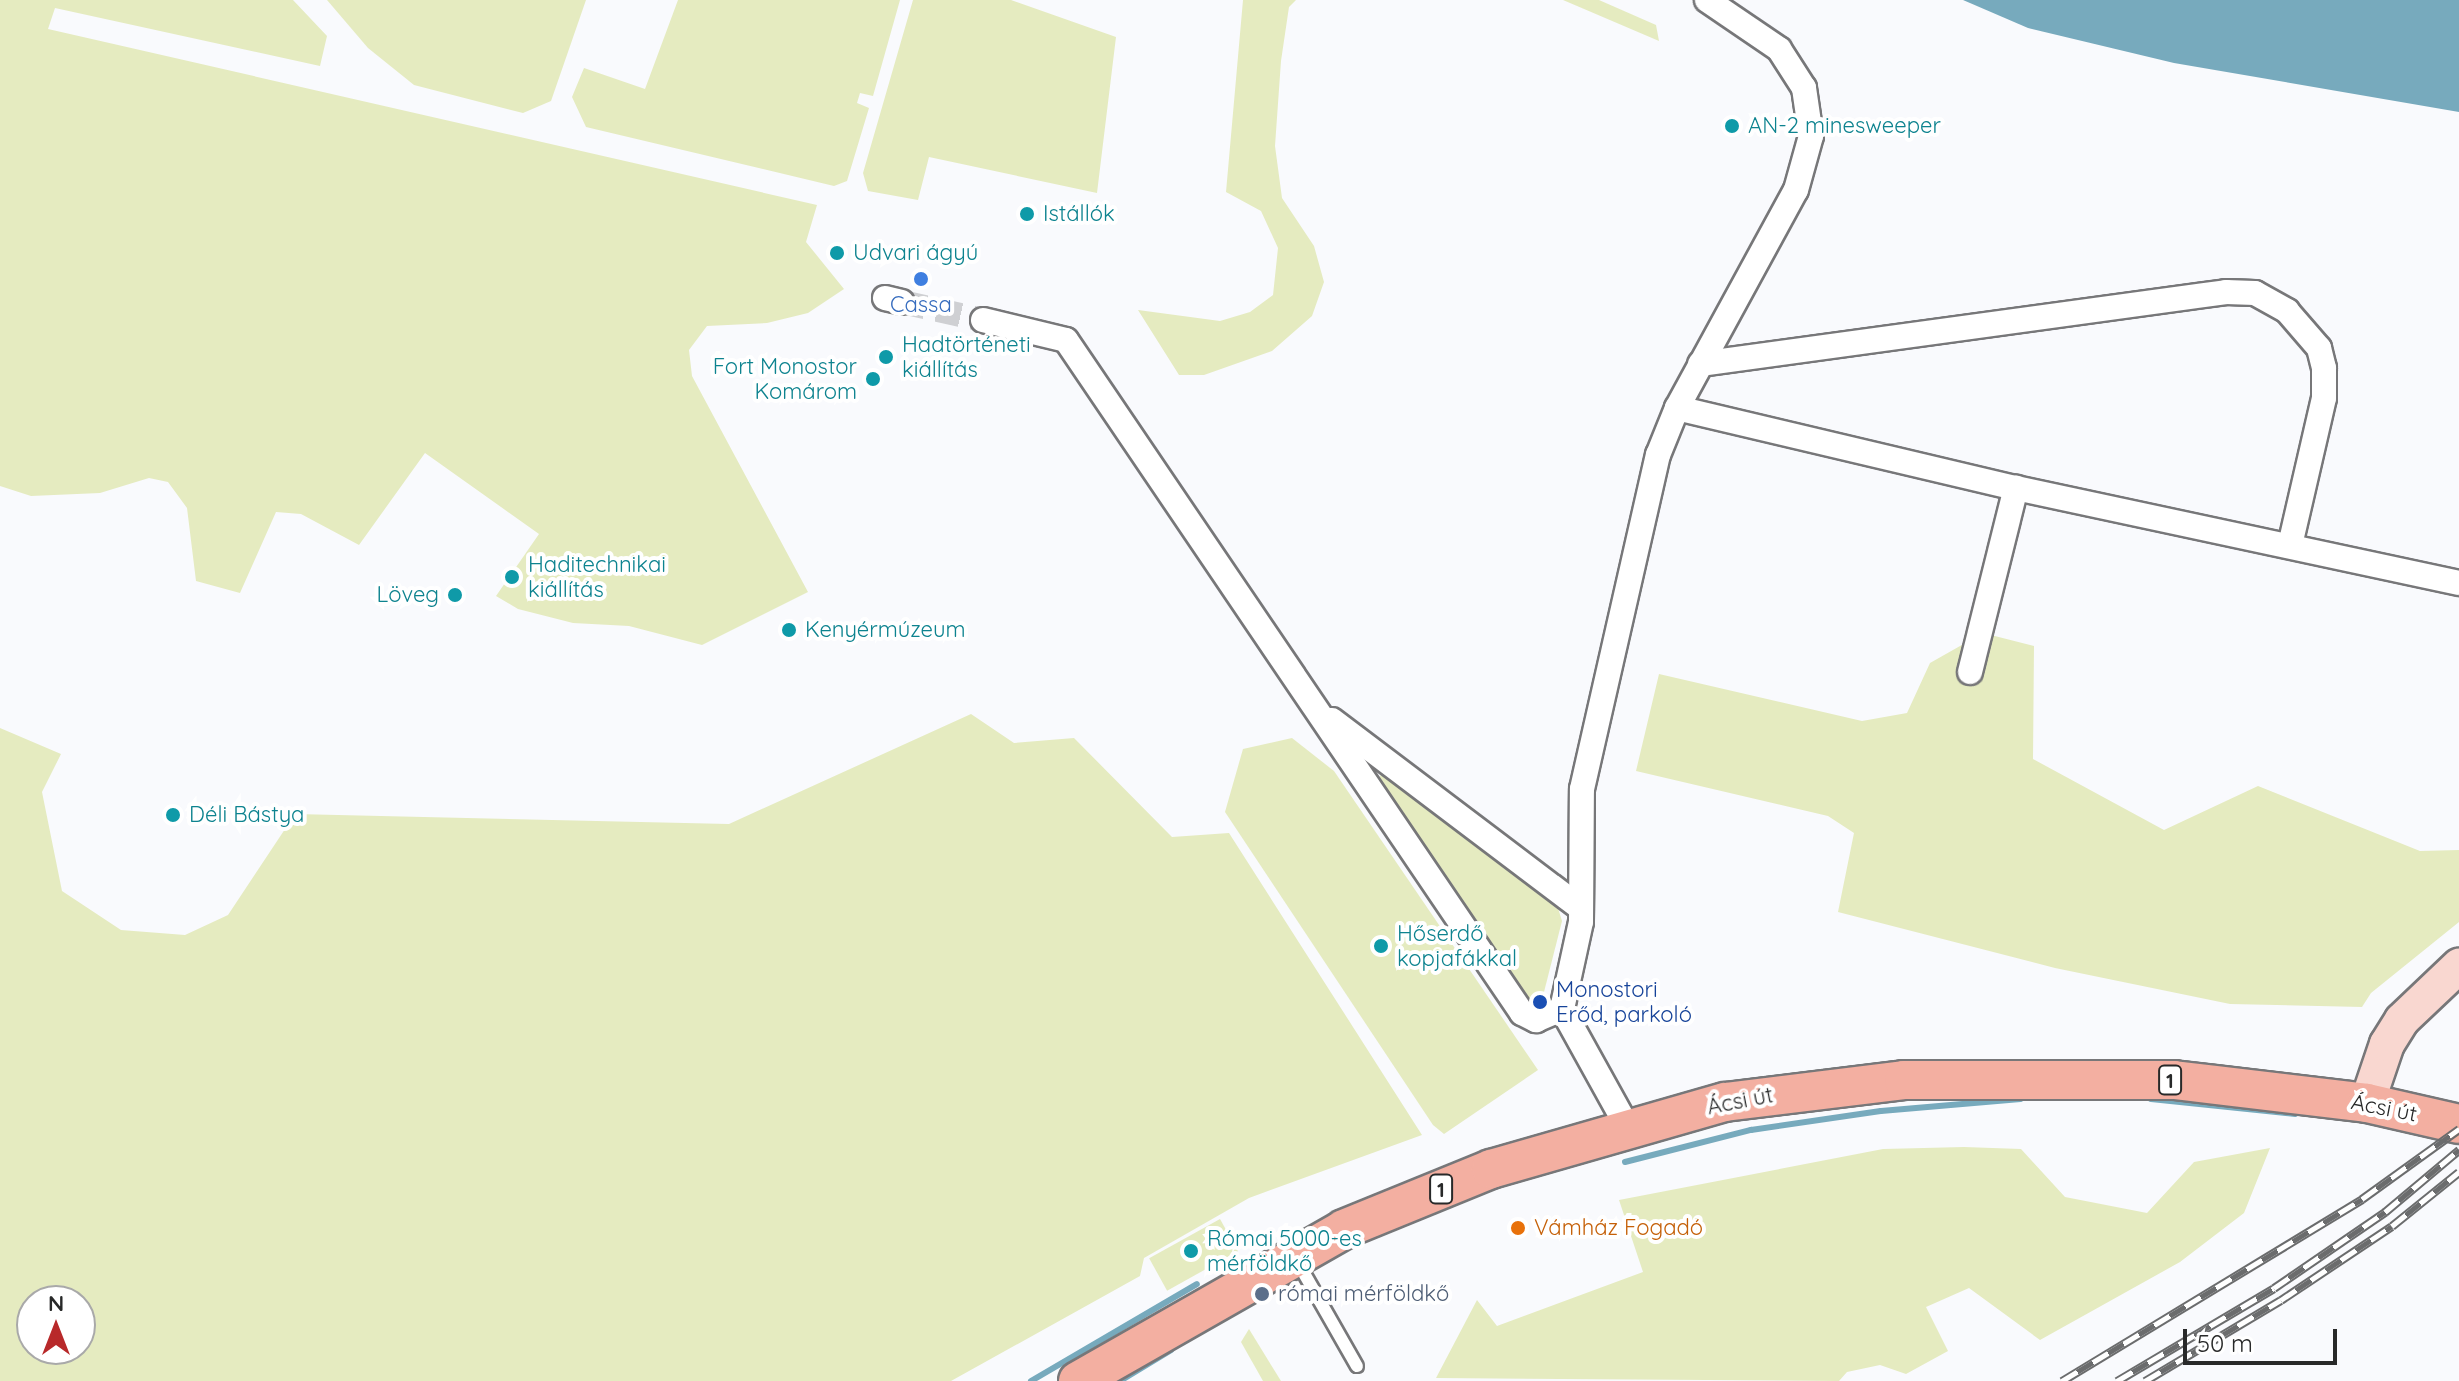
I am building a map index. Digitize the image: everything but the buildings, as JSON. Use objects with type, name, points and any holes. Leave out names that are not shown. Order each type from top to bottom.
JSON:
[{"type":"main road","name":"Ácsi út","points":[[1078,1381],[1293,1255],[1491,1169],[1725,1102],[1904,1080],[2174,1080],[2367,1103],[2459,1124]]},
{"type":"street","points":[[1628,1128],[1562,1009],[1579,907],[1582,789],[1658,455],[1677,408],[1796,190],[1811,136],[1804,88],[1779,49],[1707,0]]},
{"type":"street","points":[[1700,364],[2255,293],[2287,311],[2319,348],[2324,368],[2324,398],[2290,545]]},
{"type":"street","points":[[983,320],[1066,340],[1522,1013],[1536,1020],[1562,1009]]},
{"type":"street","points":[[1677,408],[2016,488],[2459,583]]},
{"type":"street","points":[[1970,672],[2016,488]]},
{"type":"street","points":[[1318,709],[1579,907]]},
{"type":"street","points":[[1370,791],[1374,772],[1390,765]]},
{"type":"street","points":[[2367,1103],[2387,1044],[2402,1020],[2459,966]]},
{"type":"lane","points":[[1293,1255],[1357,1366]]},
{"type":"green space","points":[[0,0],[293,0],[327,36],[320,66],[55,8],[48,29],[817,205],[806,242],[844,289],[808,313],[767,323],[707,326],[689,350],[692,376],[808,592],[702,645],[629,626],[573,623],[518,609],[496,596],[539,534],[425,453],[359,545],[301,514],[276,512],[240,593],[196,581],[187,508],[168,482],[149,478],[100,493],[31,496],[0,486]]},
{"type":"green space","points":[[327,0],[586,0],[551,101],[523,113],[414,85],[368,48]]},
{"type":"green space","points":[[678,0],[900,0],[873,96],[860,93],[857,103],[869,108],[847,181],[834,186],[586,127],[572,97],[584,68],[645,89]]},
{"type":"green space","points":[[913,0],[1011,0],[1116,37],[1097,193],[929,157],[918,200],[868,191],[863,173]]},
{"type":"green space","points":[[1243,0],[1296,0],[1289,7],[1281,61],[1275,146],[1282,198],[1314,246],[1324,282],[1312,316],[1272,351],[1204,375],[1179,375],[1138,310],[1220,321],[1250,312],[1273,295],[1278,248],[1261,211],[1226,192]]},
{"type":"green space","points":[[1563,0],[1599,0],[1656,25],[1659,41]]},
{"type":"green space","points":[[1983,633],[2034,646],[2033,759],[2164,830],[2258,786],[2420,851],[2459,850],[2459,922],[2371,993],[2362,1007],[2230,1004],[2055,968],[1838,912],[1854,833],[1828,816],[1636,771],[1659,674],[1862,721],[1907,713],[1930,663]]},
{"type":"green space","points":[[971,714],[1014,743],[1074,738],[1172,837],[1229,833],[1422,1135],[1249,1198],[1144,1258],[1140,1276],[951,1381],[0,1381],[0,728],[61,754],[42,792],[62,891],[121,930],[185,935],[228,915],[295,814],[729,824]]},
{"type":"green space","points":[[1292,738],[1334,771],[1538,1070],[1444,1134],[1433,1125],[1225,812],[1243,749]]},
{"type":"green space","points":[[1384,770],[1557,905],[1562,921],[1544,992],[1529,1005],[1375,784]]},
{"type":"green space","points":[[2270,1148],[2244,1213],[2180,1262],[2040,1340],[1969,1288],[1926,1307],[1948,1351],[1906,1374],[1880,1365],[1847,1372],[1839,1381],[1436,1378],[1477,1300],[1497,1326],[1643,1272],[1619,1200],[1883,1149],[2021,1149],[2065,1197],[2147,1213],[2194,1162]]},
{"type":"green space","points":[[1220,1219],[1238,1251],[1167,1291],[1149,1258]]},
{"type":"green space","points":[[1249,1329],[1281,1381],[1263,1381],[1241,1342]]},
{"type":"water","points":[[1963,0],[2459,0],[2459,112],[2174,63],[2028,28]]},
{"type":"waterway","points":[[1625,1162],[1751,1130],[1881,1111],[2020,1099]]},
{"type":"waterway","points":[[2151,1099],[2295,1114]]},
{"type":"waterway","points":[[1031,1381],[1197,1284]]},
{"type":"waterway","points":[[1120,1381],[1171,1350]]},
{"type":"tunnel","points":[[902,302],[983,320]]},
{"type":"railway","points":[[2062,1381],[2362,1199],[2459,1129]]},
{"type":"railway","points":[[2117,1381],[2274,1288],[2385,1212],[2459,1150]]},
{"type":"railway","points":[[2145,1381],[2281,1300],[2392,1226],[2459,1172]]},
{"type":"place","name":"AN-2 minesweeper","points":[[1732,126]]},
{"type":"place","name":"Istállók","points":[[1027,214]]},
{"type":"place","name":"Udvari ágyú","points":[[837,253]]},
{"type":"place","name":"Cassa","points":[[921,279]]},
{"type":"place","name":"Hadtörténeti kiállítás","points":[[886,357]]},
{"type":"place","name":"Fort Monostor Komárom","points":[[873,379]]},
{"type":"place","name":"Haditechnikai kiállítás","points":[[512,577]]},
{"type":"place","name":"Löveg","points":[[455,595]]},
{"type":"place","name":"Kenyérmúzeum","points":[[789,630]]},
{"type":"place","name":"Déli Bástya","points":[[173,815]]},
{"type":"place","name":"Hőserdő kopjafákkal","points":[[1381,946]]},
{"type":"place","name":"Monostori Erőd, parkoló","points":[[1540,1002]]},
{"type":"place","name":"Vámház Fogadó","points":[[1518,1228]]},
{"type":"place","name":"Római 5000-es mérföldkő","points":[[1191,1251]]},
{"type":"place","name":"római mérföldkő","points":[[1262,1294]]}]
